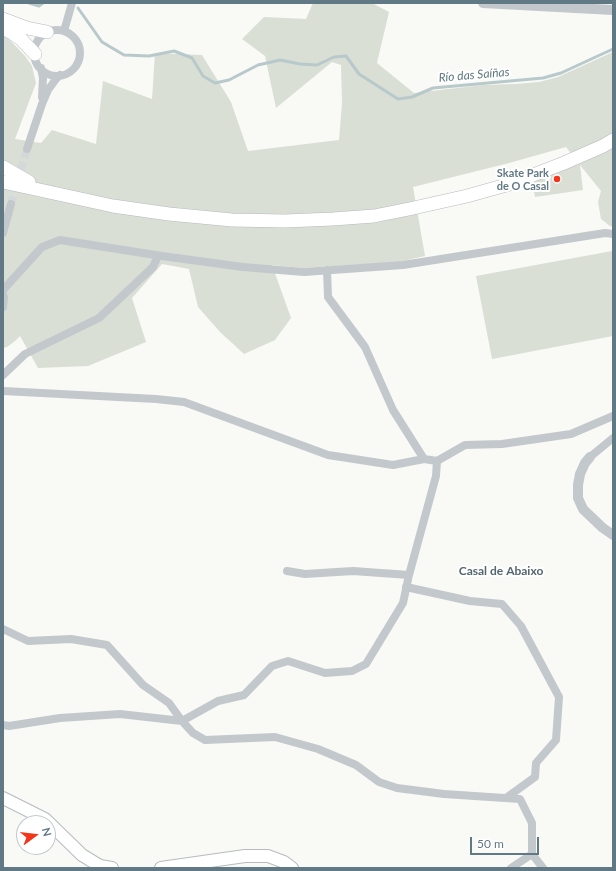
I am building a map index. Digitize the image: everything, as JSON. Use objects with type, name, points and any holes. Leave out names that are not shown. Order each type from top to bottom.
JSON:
[{"type":"highway","points":[[3,18],[27,28],[47,32]]},
{"type":"highway","points":[[3,28],[21,39],[34,54]]},
{"type":"highway","points":[[3,182],[113,206],[169,214],[232,220],[285,221],[333,219],[374,216],[467,196],[510,184],[564,163],[613,140]]},
{"type":"highway","points":[[3,167],[29,182]]},
{"type":"highway","points":[[3,173],[72,197]]},
{"type":"main road","points":[[3,798],[45,819],[82,855],[100,866],[112,868]]},
{"type":"main road","points":[[162,868],[245,856],[268,856],[284,862],[292,868]]},
{"type":"street","points":[[64,31],[72,3]]},
{"type":"street","points":[[482,3],[613,10]]},
{"type":"street","points":[[40,68],[55,76],[68,73],[74,68],[80,55],[79,47],[71,34],[58,30],[47,32],[37,41],[34,54],[43,78],[42,104]]},
{"type":"street","points":[[27,150],[48,90],[60,75]]},
{"type":"street","points":[[3,233],[11,204]]},
{"type":"street","points":[[3,290],[42,247],[60,240],[158,256],[251,268],[304,272],[403,265],[606,233],[613,234]]},
{"type":"street","points":[[3,375],[26,354],[99,318],[153,267],[158,256]]},
{"type":"street","points":[[327,270],[328,297],[365,347],[393,410],[424,459]]},
{"type":"street","points":[[3,294],[3,307]]},
{"type":"street","points":[[3,391],[156,399],[184,402],[328,455],[393,465],[424,459],[437,461],[465,444],[502,444],[572,434],[613,416]]},
{"type":"street","points":[[613,438],[585,463],[580,474],[578,485],[578,498],[583,510],[613,535]]},
{"type":"street","points":[[3,725],[9,726],[60,718],[120,714],[182,721],[218,700],[244,695],[272,666],[288,661],[325,673],[352,671],[366,664],[403,603],[408,575],[436,476],[437,461]]},
{"type":"street","points":[[287,571],[305,574],[353,571],[408,575]]},
{"type":"street","points":[[406,587],[470,601],[502,604],[521,626],[559,697],[556,740],[536,763],[534,777],[506,798]]},
{"type":"street","points":[[3,629],[28,641],[70,639],[106,645],[143,685],[169,703],[193,733],[205,740],[276,737],[318,749],[356,765],[379,782],[397,788],[444,794],[520,799],[532,823],[532,854],[543,868]]},
{"type":"street","points":[[511,868],[532,854]]},
{"type":"shaded area","points":[[313,3],[372,3],[389,12],[377,63],[414,93],[483,85],[539,82],[558,77],[613,52],[613,227],[601,219],[598,202],[601,191],[580,165],[583,190],[535,197],[530,169],[577,161],[566,147],[413,187],[425,256],[399,262],[303,268],[272,265],[291,318],[275,340],[244,354],[220,332],[198,307],[189,269],[162,264],[132,298],[146,342],[88,366],[38,368],[20,336],[7,347],[3,348],[3,12],[9,39],[32,66],[36,83],[15,139],[41,143],[52,130],[96,144],[103,81],[152,99],[155,53],[202,55],[231,102],[248,151],[339,140],[342,103],[341,65],[332,62],[276,108],[265,56],[242,39],[264,17],[306,19]]},
{"type":"shaded area","points":[[612,251],[613,336],[492,359],[476,276]]},
{"type":"waterway","name":"Río das Saíñas","points":[[29,3],[39,6],[43,3]]},
{"type":"waterway","name":"Río das Saíñas","points":[[78,8],[102,42],[124,55],[149,56],[174,51],[192,58],[203,76],[215,83],[229,80],[258,65],[280,60],[300,64],[317,65],[334,57],[346,56],[359,74],[398,99],[412,97],[433,88],[543,78],[561,73],[613,49]]},
{"type":"tunnel","points":[[11,204],[27,149]]},
{"type":"place","name":"Skate Park de O Casal","points":[[557,179]]},
{"type":"district","name":"Casal de Abaixo","points":[[501,571]]}]
